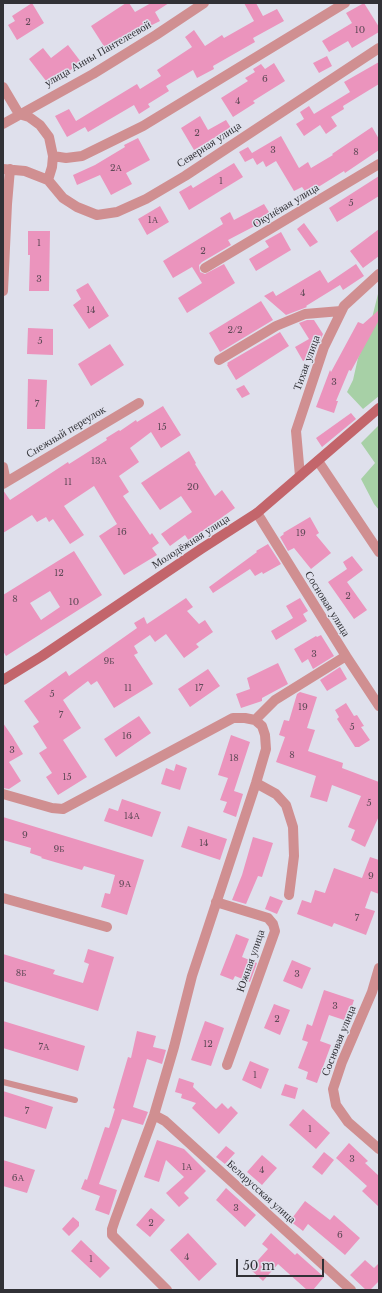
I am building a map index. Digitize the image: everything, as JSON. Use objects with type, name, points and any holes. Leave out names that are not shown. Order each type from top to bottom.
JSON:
[{"type":"main road","name":"Молодёжная улица","points":[[3,680],[42,656],[257,513],[379,408]]},
{"type":"street","name":"улица Анны Пантелеевой","points":[[3,124],[93,74],[204,3]]},
{"type":"street","points":[[53,156],[66,158],[82,156],[142,126],[345,3]]},
{"type":"street","name":"Северная улица","points":[[7,169],[25,171],[48,180],[63,198],[77,207],[97,215],[117,212],[146,199],[185,176],[379,48]]},
{"type":"street","points":[[3,87],[19,114],[29,117],[40,125],[49,137],[53,156],[48,180]]},
{"type":"street","name":"Окунёвая улица","points":[[205,268],[379,164]]},
{"type":"street","points":[[3,291],[7,169]]},
{"type":"street","name":"Тихая улица","points":[[300,476],[296,431],[324,347],[344,306],[379,274]]},
{"type":"street","points":[[219,360],[276,326],[305,314],[341,311]]},
{"type":"street","name":"Снежный переулок","points":[[3,467],[5,483],[139,403]]},
{"type":"street","points":[[318,461],[379,552]]},
{"type":"street","name":"Сосновая улица","points":[[257,513],[379,706]]},
{"type":"street","points":[[255,720],[275,700],[346,656]]},
{"type":"street","points":[[3,794],[52,808],[63,809],[233,718],[255,720],[262,726],[266,749],[256,783],[192,976],[174,1047],[154,1115],[114,1220],[112,1235],[167,1290]]},
{"type":"street","points":[[256,783],[276,794],[286,805],[293,827],[294,856],[289,895]]},
{"type":"street","points":[[3,898],[107,927]]},
{"type":"street","name":"Южная улица","points":[[216,902],[268,918],[273,924],[275,931],[227,1065]]},
{"type":"street","name":"Сосновая улица","points":[[379,968],[372,992],[342,1062],[333,1089],[336,1105],[348,1122],[379,1149]]},
{"type":"street","name":"Белорусская улица","points":[[154,1115],[165,1121],[351,1290]]},
{"type":"lane","points":[[3,1082],[75,1100]]},
{"type":"green space","points":[[379,290],[379,396],[363,409],[347,392],[353,380],[358,358],[367,338]]},
{"type":"green space","points":[[379,425],[379,510],[374,504],[361,479],[375,463],[361,443]]},
{"type":"building","points":[[32,3],[44,23],[17,40],[8,25],[15,21],[12,16]]},
{"type":"building","points":[[126,3],[129,3],[135,12],[151,3],[169,3],[155,12],[160,21],[148,27],[147,25],[107,51],[91,26]]},
{"type":"building","points":[[244,3],[256,3],[263,16],[277,9],[284,21],[253,38],[255,42],[213,66],[214,69],[197,78],[193,70],[166,86],[169,91],[148,104],[150,107],[139,114],[134,105],[88,132],[85,127],[67,137],[55,116],[69,109],[76,121],[137,84],[140,89],[161,76],[157,70],[192,47],[185,37],[194,30],[205,46],[222,35],[224,38],[254,21]]},
{"type":"building","points":[[364,3],[379,27],[379,32],[352,48],[348,41],[329,52],[322,41],[352,23],[346,13]]},
{"type":"building","points":[[68,45],[81,62],[50,86],[29,59],[43,48],[51,58]]},
{"type":"building","points":[[327,56],[332,66],[319,73],[313,63]]},
{"type":"building","points":[[379,62],[379,84],[343,106],[344,109],[331,117],[337,126],[326,134],[320,125],[304,136],[296,124],[304,119],[300,112],[309,106],[314,114],[350,92],[344,82]]},
{"type":"building","points":[[274,63],[285,81],[253,101],[255,103],[233,117],[221,98],[248,81],[245,78],[255,72],[253,69],[261,64],[265,69]]},
{"type":"building","points":[[200,116],[208,130],[226,120],[231,128],[194,150],[181,128]]},
{"type":"building","points":[[372,127],[379,139],[379,150],[345,173],[344,171],[307,194],[302,187],[294,191],[276,161],[266,167],[263,161],[257,165],[253,158],[245,162],[239,152],[248,147],[252,153],[281,136],[299,168],[308,162],[311,168],[333,155],[332,154]]},
{"type":"building","points":[[138,138],[150,160],[126,173],[132,184],[111,195],[100,175],[77,185],[73,175],[95,165],[125,147],[124,145]]},
{"type":"building","points":[[234,163],[243,177],[189,210],[179,192],[191,185],[193,188]]},
{"type":"building","points":[[379,176],[379,196],[337,222],[329,208]]},
{"type":"building","points":[[264,204],[272,217],[228,240],[231,245],[199,265],[200,272],[205,274],[224,264],[235,283],[187,313],[178,298],[202,283],[192,267],[173,278],[163,261],[223,224],[220,218],[230,212],[234,220]]},
{"type":"building","points":[[160,206],[169,222],[147,235],[138,219]]},
{"type":"building","points":[[304,223],[318,242],[310,247],[297,229]]},
{"type":"building","points":[[379,229],[379,256],[363,268],[350,251]]},
{"type":"building","points":[[28,231],[50,231],[49,291],[29,291],[30,255],[28,255]]},
{"type":"building","points":[[281,232],[291,250],[256,271],[249,259],[269,247],[265,241]]},
{"type":"building","points":[[356,264],[364,276],[343,290],[340,285],[306,306],[307,307],[286,315],[264,296],[273,291],[276,296],[320,270],[328,283]]},
{"type":"building","points":[[88,283],[109,316],[89,329],[73,305],[81,299],[76,290]]},
{"type":"building","points":[[261,301],[273,320],[220,352],[209,333]]},
{"type":"building","points":[[379,310],[379,320],[351,371],[349,370],[336,401],[338,401],[334,413],[316,407],[330,370],[331,372],[358,322],[363,324]]},
{"type":"building","points":[[307,320],[314,320],[323,334],[320,341],[315,344],[317,348],[315,354],[303,361],[295,347],[309,339],[299,323]]},
{"type":"building","points":[[28,328],[53,329],[53,355],[27,354]]},
{"type":"building","points":[[280,332],[289,346],[236,380],[227,363]]},
{"type":"building","points":[[110,344],[124,365],[91,386],[78,364]]},
{"type":"building","points":[[28,379],[47,380],[45,429],[27,429]]},
{"type":"building","points":[[244,385],[250,394],[242,398],[236,389]]},
{"type":"building","points":[[163,406],[181,435],[161,448],[151,432],[130,448],[139,462],[119,476],[129,492],[123,496],[150,535],[152,533],[159,543],[152,548],[157,555],[124,575],[99,536],[117,524],[94,486],[64,506],[84,535],[70,544],[53,519],[49,522],[46,517],[37,522],[32,515],[3,533],[3,490],[10,500],[68,462],[69,464],[107,440],[106,438],[119,430],[120,431],[136,420],[137,422]]},
{"type":"building","points":[[351,413],[356,419],[322,447],[316,438]]},
{"type":"building","points":[[189,451],[196,463],[195,464],[215,496],[222,490],[235,508],[189,541],[185,535],[170,546],[161,534],[192,512],[181,496],[160,510],[141,483]]},
{"type":"building","points":[[310,517],[319,533],[316,535],[331,553],[311,569],[294,548],[288,551],[280,537],[284,534],[283,533]]},
{"type":"building","points":[[268,544],[281,564],[263,574],[262,572],[255,576],[250,569],[213,593],[209,587],[257,552],[256,551]]},
{"type":"building","points":[[74,551],[102,595],[6,656],[3,651],[3,595]],"holes":[[[50,591],[60,607],[41,620],[30,603]]]},
{"type":"building","points":[[352,556],[363,570],[347,582],[367,610],[354,619],[328,582],[347,569],[343,562]]},
{"type":"building","points":[[186,598],[193,607],[187,611],[199,624],[205,620],[213,632],[196,644],[199,647],[184,658],[166,634],[155,642],[150,635],[134,646],[138,653],[134,655],[153,684],[114,708],[97,681],[91,685],[88,681],[63,700],[81,728],[63,740],[87,777],[58,795],[46,777],[52,773],[39,753],[47,748],[33,726],[39,722],[24,701],[66,671],[69,676],[137,628],[134,623],[144,617],[147,624]]},
{"type":"building","points":[[300,598],[308,611],[303,614],[307,621],[276,640],[271,631],[293,618],[286,606]]},
{"type":"building","points":[[321,635],[334,656],[313,669],[308,659],[302,663],[294,649],[316,636]]},
{"type":"building","points":[[278,663],[288,684],[262,698],[262,701],[241,708],[236,694],[250,689],[247,678]]},
{"type":"building","points":[[340,667],[347,679],[327,691],[320,680]]},
{"type":"building","points":[[208,669],[220,686],[190,707],[178,689]]},
{"type":"building","points":[[300,692],[317,697],[307,728],[315,730],[308,751],[343,763],[342,768],[379,782],[379,816],[365,847],[351,840],[355,830],[348,827],[361,796],[332,785],[327,802],[310,797],[316,776],[276,762],[285,737],[279,735],[284,720],[289,721],[297,694]]},
{"type":"building","points":[[346,703],[354,716],[357,715],[364,726],[361,727],[370,740],[359,747],[355,747],[337,719],[339,717],[335,710]]},
{"type":"building","points":[[139,716],[151,733],[116,757],[104,739]]},
{"type":"building","points":[[3,723],[23,754],[9,762],[21,781],[9,789],[3,788]]},
{"type":"building","points":[[231,735],[250,742],[234,791],[243,794],[236,817],[223,812],[227,802],[220,800],[228,778],[218,775]]},
{"type":"building","points":[[176,764],[187,768],[180,790],[161,784],[166,768],[174,771]]},
{"type":"building","points":[[122,799],[161,812],[152,837],[104,821],[109,808],[118,811]]},
{"type":"building","points":[[3,817],[144,860],[127,915],[101,907],[105,893],[110,894],[115,875],[84,866],[82,870],[41,858],[42,857],[30,853],[31,848],[3,840]]},
{"type":"building","points":[[188,826],[227,839],[220,860],[181,847]]},
{"type":"building","points":[[253,837],[273,843],[262,877],[258,876],[246,904],[232,900],[242,875]]},
{"type":"building","points":[[370,857],[379,860],[379,894],[371,891],[365,908],[375,911],[366,935],[334,923],[332,927],[297,914],[302,900],[311,903],[315,890],[325,893],[334,868],[362,878]]},
{"type":"building","points":[[270,896],[283,901],[277,914],[265,909]]},
{"type":"building","points":[[236,934],[249,939],[242,957],[257,963],[250,982],[235,976],[233,980],[220,975]]},
{"type":"building","points":[[88,949],[114,957],[98,1011],[3,981],[3,954],[55,970],[53,974],[83,983],[89,964],[84,962]]},
{"type":"building","points":[[292,960],[311,968],[302,989],[283,981]]},
{"type":"building","points":[[324,990],[354,1000],[347,1021],[329,1015],[320,1041],[331,1045],[317,1083],[306,1079],[308,1072],[298,1068],[308,1042],[302,1040],[307,1024],[312,1026]]},
{"type":"building","points":[[274,1004],[290,1010],[280,1035],[264,1028]]},
{"type":"building","points":[[3,1021],[85,1046],[78,1071],[3,1048]]},
{"type":"building","points":[[205,1021],[224,1028],[211,1066],[191,1060]]},
{"type":"building","points":[[137,1031],[156,1036],[153,1047],[166,1050],[162,1064],[147,1059],[133,1107],[148,1112],[143,1125],[122,1119],[99,1184],[117,1190],[109,1215],[95,1210],[100,1196],[81,1189],[85,1179],[87,1180],[105,1127],[109,1128],[115,1109],[113,1108],[128,1057],[131,1058]]},
{"type":"building","points":[[250,1061],[269,1069],[261,1089],[242,1080]]},
{"type":"building","points":[[179,1078],[194,1083],[193,1087],[216,1109],[222,1103],[228,1109],[231,1106],[238,1113],[219,1134],[192,1108],[196,1103],[181,1098],[182,1094],[175,1092]]},
{"type":"building","points":[[285,1084],[298,1088],[295,1099],[281,1095]]},
{"type":"building","points":[[3,1091],[53,1107],[46,1129],[3,1116]]},
{"type":"building","points":[[303,1109],[330,1133],[316,1149],[289,1125]]},
{"type":"building","points":[[157,1140],[184,1149],[206,1171],[184,1193],[189,1198],[179,1207],[166,1193],[184,1177],[166,1160],[159,1182],[144,1177]]},
{"type":"building","points":[[349,1143],[368,1161],[365,1163],[379,1176],[379,1207],[362,1191],[367,1186],[336,1158]]},
{"type":"building","points":[[226,1146],[235,1153],[225,1164],[216,1157]]},
{"type":"building","points":[[324,1152],[334,1160],[322,1175],[312,1167]]},
{"type":"building","points":[[262,1155],[277,1168],[262,1185],[247,1172]]},
{"type":"building","points":[[3,1160],[35,1170],[27,1193],[3,1186]]},
{"type":"building","points":[[226,1188],[256,1215],[245,1227],[216,1200]]},
{"type":"building","points":[[305,1201],[330,1220],[334,1215],[360,1238],[345,1255],[308,1224],[303,1231],[290,1221]]},
{"type":"building","points":[[151,1208],[165,1220],[150,1237],[136,1225]]},
{"type":"building","points":[[73,1217],[79,1222],[79,1226],[69,1236],[62,1229]]},
{"type":"building","points":[[188,1233],[217,1264],[199,1281],[170,1250]]},
{"type":"building","points":[[271,1233],[295,1255],[297,1253],[324,1277],[313,1290],[307,1290],[278,1264],[263,1281],[250,1269],[268,1249],[262,1244]]},
{"type":"building","points":[[81,1240],[110,1268],[100,1278],[71,1251]]},
{"type":"building","points":[[365,1260],[374,1268],[379,1263],[379,1281],[370,1290],[366,1290],[350,1275]]}]
